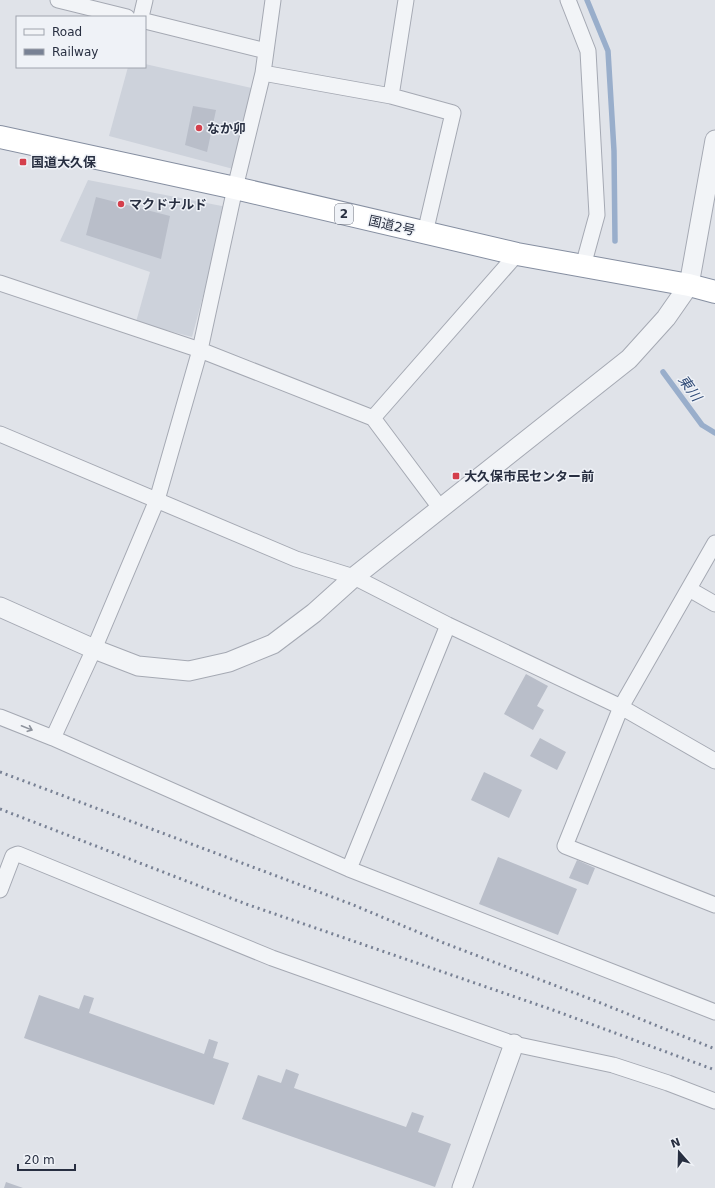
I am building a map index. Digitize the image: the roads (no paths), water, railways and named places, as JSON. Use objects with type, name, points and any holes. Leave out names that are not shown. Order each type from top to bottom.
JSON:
[{"type":"highway","name":"国道2号","points":[[0,137],[235,188],[517,254],[689,285],[715,292]]},
{"type":"street","points":[[58,0],[123,16]]},
{"type":"street","points":[[141,16],[145,0]]},
{"type":"street","points":[[53,738],[94,649],[157,500],[200,350],[235,188],[263,73],[273,0]]},
{"type":"street","points":[[391,96],[406,0]]},
{"type":"street","points":[[568,0],[588,51],[597,215],[583,266]]},
{"type":"street","points":[[146,21],[266,51]]},
{"type":"street","points":[[263,73],[391,96],[453,113],[425,232]]},
{"type":"street","points":[[0,607],[94,649],[138,666],[145,667],[189,671],[230,662],[274,644],[314,613],[354,577],[441,510],[629,359],[666,318],[689,285],[715,140]]},
{"type":"street","points":[[373,418],[517,254]]},
{"type":"street","points":[[0,283],[200,350],[373,418],[441,510]]},
{"type":"street","points":[[0,434],[296,559],[354,577],[448,625],[621,707],[715,761]]},
{"type":"street","points":[[715,543],[621,707],[565,846],[715,905]]},
{"type":"street","points":[[688,589],[715,604]]},
{"type":"street","points":[[349,869],[448,625]]},
{"type":"street","points":[[0,717],[53,738],[349,869],[715,1012]]},
{"type":"street","points":[[0,890],[13,856],[18,854],[272,958],[514,1044],[613,1065],[668,1083],[715,1101]]},
{"type":"street","points":[[462,1188],[514,1044]]},
{"type":"waterway","points":[[587,0],[608,51],[614,151],[615,241]]},
{"type":"waterway","name":"東川","points":[[663,372],[702,425],[715,433]]},
{"type":"railway","points":[[0,772],[351,904],[444,943],[588,998],[715,1049]]},
{"type":"railway","points":[[0,809],[246,904],[553,1010],[715,1070]]},
{"type":"place","name":"なか卯","points":[[199,128]]},
{"type":"place","name":"国道大久保","points":[[23,162]]},
{"type":"place","name":"マクドナルド","points":[[121,204]]},
{"type":"place","name":"大久保市民センター前","points":[[456,476]]}]
